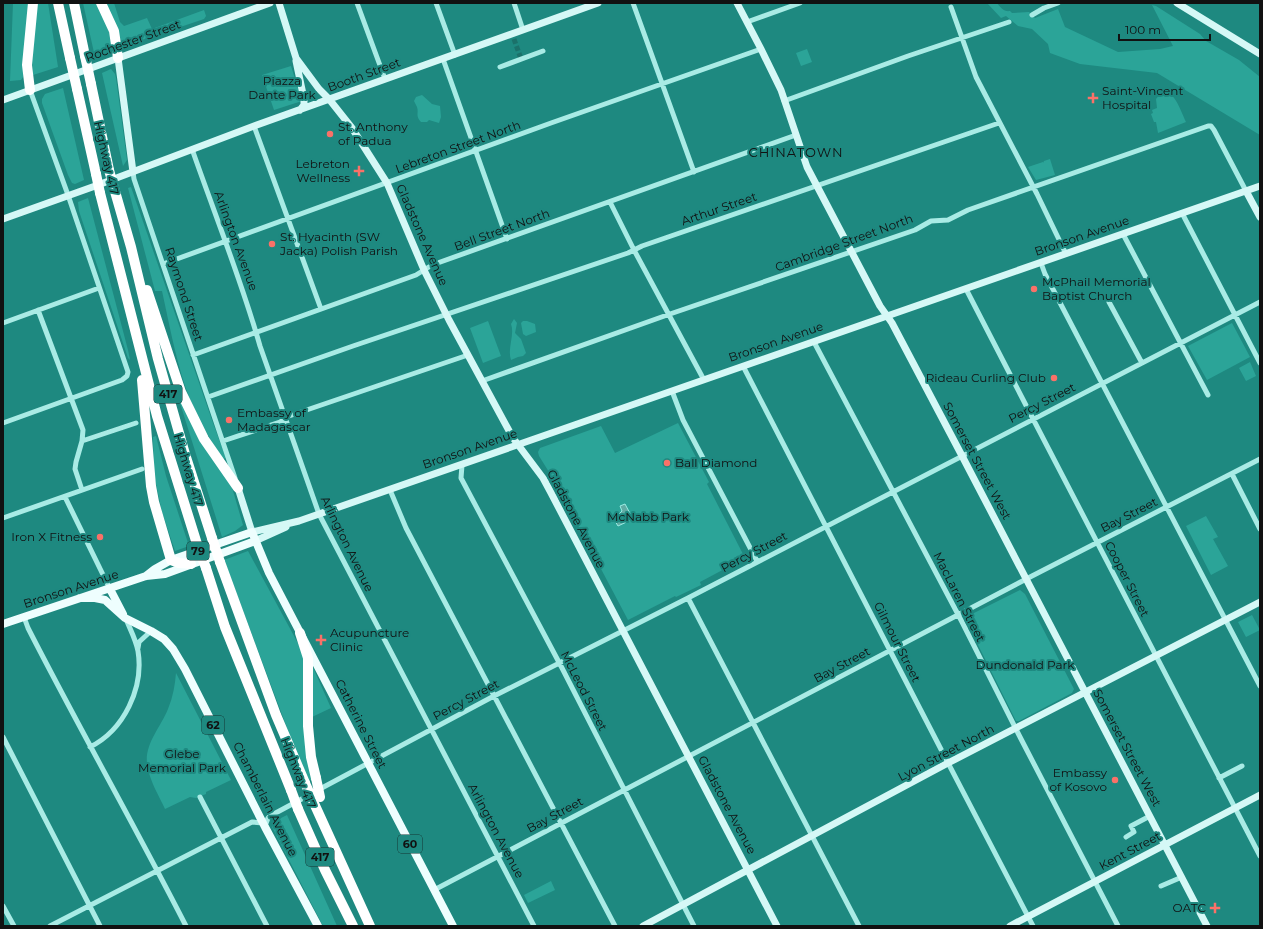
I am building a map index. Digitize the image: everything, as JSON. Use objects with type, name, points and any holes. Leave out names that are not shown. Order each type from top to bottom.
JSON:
[{"type":"highway","points":[[30,90],[27,65],[33,3]]},
{"type":"highway","name":"Highway 417","points":[[58,3],[100,193],[138,344],[157,416],[197,544],[225,627],[298,808],[325,870],[353,926]]},
{"type":"highway","name":"417","points":[[74,3],[109,170],[131,247],[162,373],[185,454],[220,562],[276,715],[305,783],[317,799],[333,845],[370,926]]},
{"type":"highway","points":[[101,3],[114,31],[118,58]]},
{"type":"highway","points":[[131,247],[155,311],[180,392],[204,439],[238,488]]},
{"type":"highway","points":[[138,344],[144,389],[151,486],[154,502],[171,560],[179,563],[191,564]]},
{"type":"highway","points":[[300,633],[308,658],[309,744],[316,778],[317,799]]},
{"type":"highway","points":[[342,905],[349,926]]},
{"type":"main road","name":"Rochester Street","points":[[3,100],[270,3]]},
{"type":"main road","name":"Gladstone Avenue","points":[[279,3],[296,58],[319,89],[352,128],[387,184],[424,270],[482,382],[518,445],[548,487],[777,926]]},
{"type":"main road","name":"Booth Street","points":[[3,219],[254,126],[523,30],[585,5],[598,3]]},
{"type":"main road","name":"Somerset Street West","points":[[737,3],[761,49],[784,101],[807,167],[880,306],[888,316],[962,455],[1207,926]]},
{"type":"main road","points":[[1177,3],[1260,54]]},
{"type":"main road","points":[[1245,45],[1260,59]]},
{"type":"main road","name":"Raymond Street","points":[[118,58],[133,172]]},
{"type":"main road","points":[[296,58],[304,100],[304,105],[300,110]]},
{"type":"main road","name":"Bronson Avenue","points":[[3,624],[146,576],[165,574],[255,541],[299,521],[1260,186]]},
{"type":"main road","points":[[1246,191],[1260,217]]},
{"type":"main road","name":"Raymond Street","points":[[238,488],[252,532]]},
{"type":"main road","name":"Bronson Avenue","points":[[146,576],[171,560],[252,532],[299,521]]},
{"type":"main road","name":"Catherine Street","points":[[252,532],[269,573],[453,926]]},
{"type":"main road","points":[[110,589],[125,618]]},
{"type":"main road","name":"Chamberlain Avenue","points":[[80,598],[105,600],[125,618],[151,631],[164,639],[168,644],[185,670],[264,825],[318,926]]},
{"type":"main road","name":"Lyon Street North","points":[[642,926],[812,837],[948,763],[1260,602]]},
{"type":"main road","name":"Kent Street","points":[[1010,926],[1260,795]]},
{"type":"street","points":[[357,3],[385,79]]},
{"type":"street","points":[[436,3],[455,55]]},
{"type":"street","points":[[514,3],[523,30]]},
{"type":"street","points":[[633,3],[694,172]]},
{"type":"street","points":[[747,22],[800,3]]},
{"type":"street","points":[[1032,15],[1044,8],[1058,3]]},
{"type":"street","points":[[951,7],[976,77],[1034,187],[1066,254]]},
{"type":"street","points":[[784,101],[1009,22]]},
{"type":"street","name":"Lebreton Street North","points":[[163,264],[761,49]]},
{"type":"street","points":[[500,67],[543,52]]},
{"type":"street","points":[[443,59],[507,240]]},
{"type":"street","points":[[3,423],[122,380],[127,376],[128,370],[30,90]]},
{"type":"street","name":"Arthur Street","points":[[208,397],[999,122]]},
{"type":"street","points":[[254,126],[321,309]]},
{"type":"street","name":"Cambridge Street North","points":[[482,382],[670,314],[915,230],[931,221],[948,220],[968,210],[1208,126],[1211,126],[1246,191]]},
{"type":"street","name":"Bell Street North","points":[[193,355],[416,275],[432,266],[796,135]]},
{"type":"street","name":"Arlington Avenue","points":[[192,149],[239,278],[270,375],[319,514],[534,926]]},
{"type":"street","name":"Raymond Street","points":[[133,172],[134,179],[238,488]]},
{"type":"street","points":[[610,202],[704,380]]},
{"type":"street","points":[[1182,213],[1260,362]]},
{"type":"street","points":[[1123,234],[1208,395]]},
{"type":"street","points":[[1041,263],[1045,274],[1260,686]]},
{"type":"street","points":[[3,323],[99,288]]},
{"type":"street","name":"Cooper Street","points":[[966,289],[1032,419],[1260,856]]},
{"type":"street","points":[[1109,302],[1142,363]]},
{"type":"street","name":"Percy Street","points":[[264,825],[272,814],[367,761],[622,630],[688,598],[1260,302]]},
{"type":"street","points":[[38,310],[83,430],[82,441],[75,469],[82,490]]},
{"type":"street","name":"MacLaren Street","points":[[814,342],[958,615],[1118,926]]},
{"type":"street","points":[[223,441],[285,419],[289,416],[468,355]]},
{"type":"street","name":"Gilmour Street","points":[[743,366],[1033,926]]},
{"type":"street","points":[[672,392],[683,420],[757,561]]},
{"type":"street","points":[[82,441],[136,423]]},
{"type":"street","name":"Bay Street","points":[[434,890],[1026,579],[1260,459]]},
{"type":"street","name":"McLeod Street","points":[[462,465],[461,478],[694,926]]},
{"type":"street","points":[[3,518],[142,469]]},
{"type":"street","points":[[1232,474],[1260,529]]},
{"type":"street","points":[[390,490],[406,528],[615,926]]},
{"type":"street","points":[[65,497],[110,589]]},
{"type":"street","points":[[688,598],[859,926]]},
{"type":"street","points":[[24,617],[32,636],[90,747],[186,926]]},
{"type":"street","points":[[125,618],[137,649]]},
{"type":"street","points":[[90,747],[109,734],[132,699],[137,685],[138,676],[137,649],[139,642],[151,631]]},
{"type":"street","points":[[3,737],[100,926]]},
{"type":"street","points":[[1219,778],[1242,766]]},
{"type":"street","points":[[200,797],[267,926]]},
{"type":"street","points":[[245,826],[250,820],[259,814]]},
{"type":"street","points":[[1126,837],[1134,832],[1131,826],[1150,816]]},
{"type":"street","points":[[50,926],[252,822],[264,825]]},
{"type":"street","points":[[1161,886],[1182,876]]},
{"type":"street","points":[[3,906],[14,926]]},
{"type":"green space","points":[[13,3],[29,3],[23,77],[21,80],[10,81]]},
{"type":"green space","points":[[36,3],[48,3],[58,67],[33,75],[32,60]]},
{"type":"green space","points":[[83,3],[97,3],[102,13],[112,42],[112,48],[107,54],[95,57]]},
{"type":"green space","points":[[105,3],[114,3],[120,22],[124,26],[147,18],[152,29],[204,10],[206,16],[204,19],[130,44],[119,39]]},
{"type":"green space","points":[[987,3],[997,3],[1006,11],[1010,11],[1012,13],[1029,12],[1035,18],[1058,9],[1065,27],[1118,52],[1160,49],[1173,46],[1152,5],[1156,6],[1200,34],[1206,41],[1239,60],[1260,77],[1260,135],[1157,73],[1080,64],[1050,53],[1048,44],[1032,29],[1018,26],[1006,16],[1001,18]]},
{"type":"green space","points":[[807,49],[812,62],[801,66],[796,53]]},
{"type":"green space","name":"Piazza Dante Park","points":[[291,66],[302,101],[274,110],[262,75]]},
{"type":"green space","points":[[111,69],[116,78],[127,160],[123,166],[102,73]]},
{"type":"green space","points":[[63,88],[84,180],[75,184],[72,183],[68,175],[42,103],[42,99],[45,94]]},
{"type":"green space","points":[[1162,92],[1171,94],[1177,102],[1186,122],[1158,133],[1156,122],[1154,122],[1151,114],[1153,113],[1152,110],[1157,108],[1156,99]]},
{"type":"green space","points":[[422,95],[432,104],[440,106],[441,117],[439,123],[429,120],[427,122],[421,122],[419,120],[418,109],[414,101],[416,97]]},
{"type":"green space","points":[[1050,159],[1055,175],[1036,180],[1028,167],[1043,163],[1044,161]]},
{"type":"green space","points":[[131,187],[226,458],[223,459],[207,433],[197,415],[185,386],[175,351],[162,291],[155,291],[128,188]]},
{"type":"green space","points":[[88,198],[130,360],[128,358],[79,211],[78,202]]},
{"type":"green space","points":[[514,319],[517,323],[515,333],[521,339],[526,353],[523,356],[511,360],[511,324]]},
{"type":"green space","points":[[488,321],[501,356],[483,363],[470,328]]},
{"type":"green space","points":[[523,321],[535,324],[536,332],[526,336],[523,334],[521,323]]},
{"type":"green space","points":[[1232,323],[1250,357],[1207,380],[1188,346]]},
{"type":"green space","points":[[1250,362],[1256,376],[1246,381],[1239,368]]},
{"type":"green space","points":[[182,402],[231,484],[243,525],[235,531],[222,537],[180,403]]},
{"type":"green space","name":"McNabb Park","points":[[678,423],[709,482],[707,484],[745,558],[700,582],[701,585],[676,597],[675,596],[628,620],[538,452],[540,448],[601,426],[615,453]]},
{"type":"green space","points":[[156,436],[166,476],[189,546],[175,551],[162,512],[154,475],[153,437]]},
{"type":"green space","points":[[1206,516],[1218,537],[1213,539],[1228,566],[1211,575],[1186,526]]},
{"type":"green space","points":[[248,551],[307,660],[314,779],[307,781],[224,560]]},
{"type":"green space","name":"Dundonald Park","points":[[1020,590],[1025,594],[1074,689],[1072,693],[1019,721],[1016,721],[965,619],[966,617]]},
{"type":"green space","points":[[1252,615],[1260,630],[1246,637],[1238,622]]},
{"type":"green space","points":[[311,663],[331,708],[312,717]]},
{"type":"green space","name":"Glebe Memorial Park","points":[[176,673],[231,780],[206,792],[206,794],[196,798],[190,797],[165,809],[151,779],[148,769],[147,753],[170,704],[174,691]]},
{"type":"green space","points":[[287,815],[337,926],[323,926],[272,827],[275,821]]},
{"type":"green space","points":[[551,881],[555,890],[528,903],[524,895]]},
{"type":"water","points":[[625,504],[633,519],[618,526],[615,521],[620,519],[619,514],[622,511],[620,506]]},
{"type":"tunnel","points":[[514,39],[521,59]]},
{"type":"place","name":"Saint-Vincent Hospital","points":[[1093,98]]},
{"type":"place","name":"St. Anthony of Padua","points":[[330,134]]},
{"type":"place","name":"Lebreton Wellness","points":[[359,171]]},
{"type":"place","name":"St. Hyacinth (SW Jacka) Polish Parish","points":[[272,244]]},
{"type":"place","name":"McPhail Memorial Baptist Church","points":[[1034,289]]},
{"type":"place","name":"Rideau Curling Club","points":[[1054,378]]},
{"type":"place","name":"Embassy of Madagascar","points":[[229,420]]},
{"type":"place","name":"Ball Diamond","points":[[667,463]]},
{"type":"place","name":"Iron X Fitness","points":[[100,537]]},
{"type":"place","name":"Acupuncture Clinic","points":[[321,640]]},
{"type":"place","name":"Embassy of Kosovo","points":[[1115,780]]},
{"type":"place","name":"OATC","points":[[1215,908]]},
{"type":"district","name":"CHINATOWN","points":[[796,152]]}]
